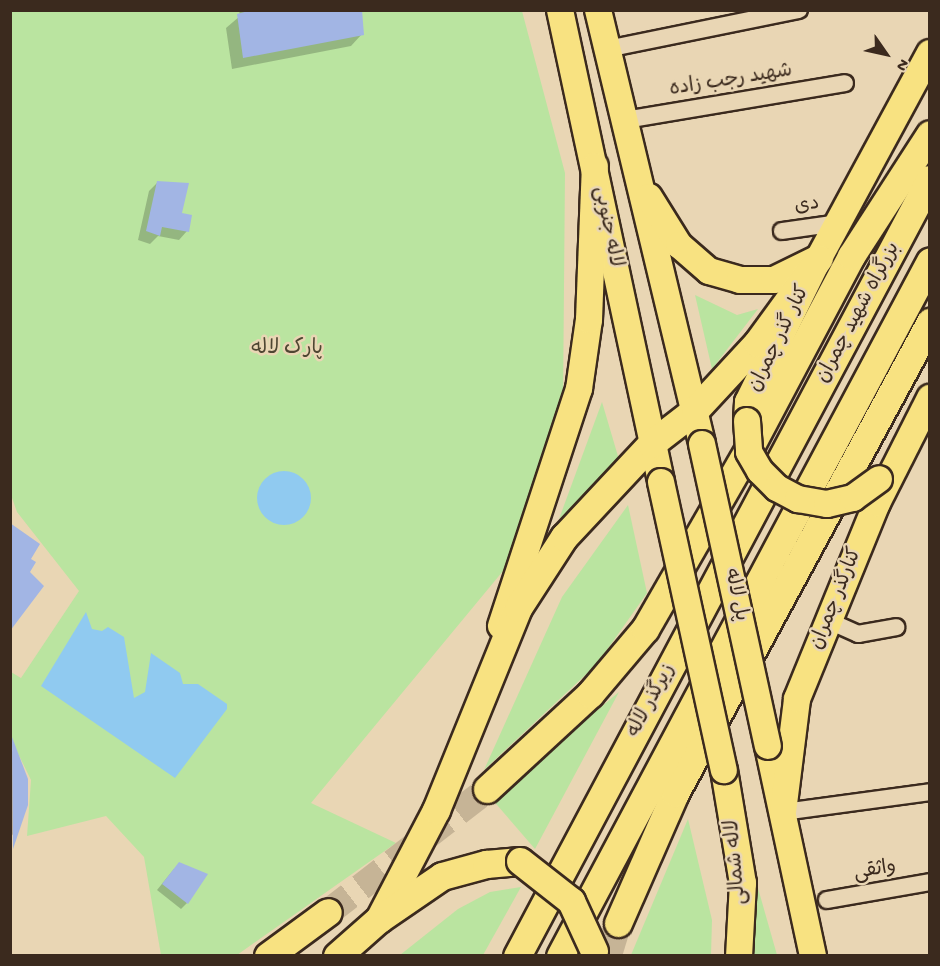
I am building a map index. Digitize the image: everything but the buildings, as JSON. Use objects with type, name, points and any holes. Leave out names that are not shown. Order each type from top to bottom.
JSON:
[{"type":"highway","points":[[486,789],[590,694],[645,629],[751,446],[851,256],[930,134]]},
{"type":"highway","name":"بزرگراه شهید چمران","points":[[788,447],[930,179]]},
{"type":"highway","points":[[379,919],[436,810],[468,724],[518,608],[564,537],[651,444],[695,410],[757,343],[819,258]]},
{"type":"highway","name":"بزرگراه شهید چمران","points":[[821,463],[930,261]]},
{"type":"highway","points":[[618,923],[675,793],[930,322]]},
{"type":"highway","name":"زیرگذر لاله","points":[[517,956],[788,447]]},
{"type":"highway","name":"زیرگذر لاله","points":[[560,956],[821,463]]},
{"type":"highway","points":[[338,956],[379,919],[442,876],[486,864],[520,861],[571,901],[594,953]]},
{"type":"highway","points":[[268,956],[328,912]]},
{"type":"main road","name":"لاله جنوبی","points":[[560,10],[595,166],[651,444],[724,770]]},
{"type":"main road","name":"لاله جنوبی","points":[[598,10],[702,444]]},
{"type":"main road","points":[[637,178],[679,245],[709,271],[740,280],[774,280],[819,258],[930,54]]},
{"type":"main road","points":[[468,724],[579,389],[589,320],[595,166]]},
{"type":"main road","name":"کنار گذر چمران","points":[[819,258],[748,402],[749,452],[760,471],[777,488],[798,499],[827,504],[853,498],[879,478],[912,433]]},
{"type":"main road","name":"کنارگذر چمران","points":[[783,812],[797,699],[877,502],[930,398]]},
{"type":"main road","name":"پل لاله","points":[[702,444],[783,812]]},
{"type":"main road","name":"لاله شمالی","points":[[724,770],[743,883],[739,956]]},
{"type":"main road","points":[[783,812],[813,956]]},
{"type":"street","points":[[607,49],[799,10]]},
{"type":"street","name":"شهید رجب زاده","points":[[625,120],[845,83]]},
{"type":"street","name":"دی","points":[[782,231],[838,223]]},
{"type":"street","points":[[829,621],[858,634],[896,627]]},
{"type":"street","points":[[783,812],[930,792]]},
{"type":"street","name":"واثقی","points":[[827,900],[930,882]]},
{"type":"green space","name":"پارک لاله","points":[[11,11],[522,11],[565,173],[563,402],[503,571],[311,803],[396,843],[237,955],[161,955],[144,857],[106,816],[27,836],[31,780],[11,739],[11,672],[21,678],[79,591],[17,512],[11,495]]},
{"type":"green space","points":[[695,295],[737,315],[758,309],[712,369]]},
{"type":"green space","points":[[602,402],[620,463],[559,519]]},
{"type":"green space","points":[[628,505],[647,593],[597,664],[484,770],[562,597]]},
{"type":"green space","points":[[619,692],[535,849],[491,798]]},
{"type":"green space","points":[[688,819],[712,920],[711,955],[631,955]]},
{"type":"green space","points":[[756,881],[777,955],[752,955]]},
{"type":"green space","points":[[521,887],[483,955],[400,955],[458,909],[490,892]]},
{"type":"water","points":[[284,471],[294,473],[303,479],[309,488],[311,498],[309,508],[303,517],[294,523],[284,525],[274,523],[265,517],[259,508],[257,498],[259,488],[265,479],[274,473]]},
{"type":"water","points":[[86,612],[92,629],[102,631],[108,627],[124,637],[134,698],[145,692],[151,653],[180,673],[183,684],[198,684],[227,704],[227,709],[175,778],[41,686]]},
{"type":"tunnel","points":[[328,912],[487,789]]},
{"type":"tunnel","points":[[608,956],[618,923]]}]
